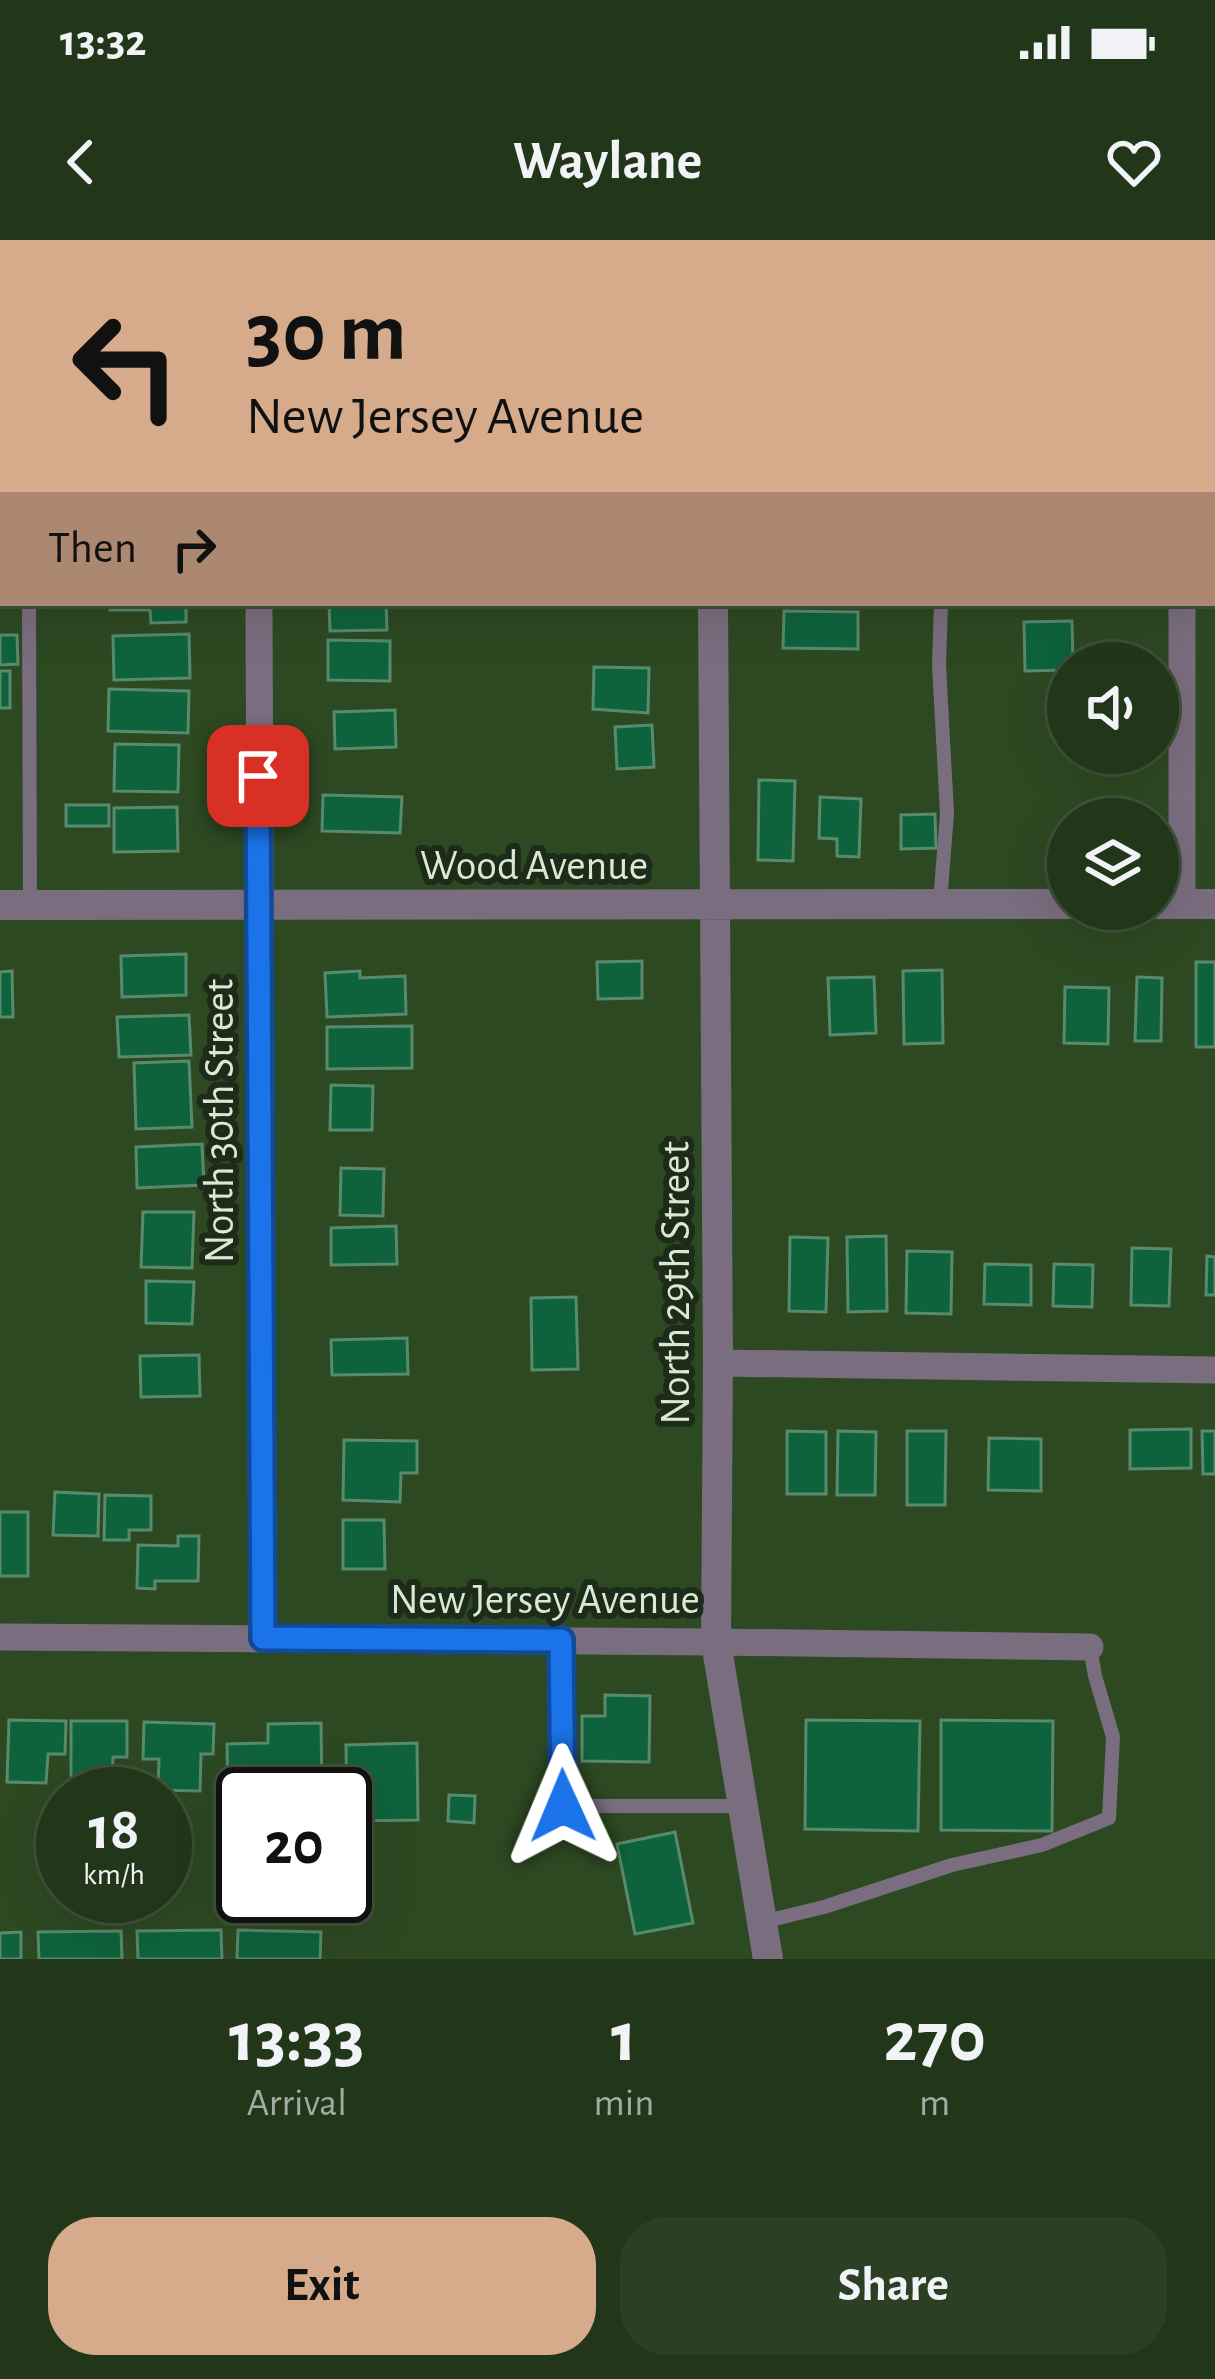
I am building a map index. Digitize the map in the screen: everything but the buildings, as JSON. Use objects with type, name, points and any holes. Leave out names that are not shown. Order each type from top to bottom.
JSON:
[{"type":"street","name":"North 30th Street","points":[[259,606],[263,1638]]},
{"type":"street","name":"North 29th Street","points":[[713,606],[716,1642],[767,1959]]},
{"type":"street","points":[[1174,798],[1182,606]]},
{"type":"street","name":"Wood Avenue","points":[[15,905],[1047,904]]},
{"type":"street","points":[[1179,904],[1215,904]]},
{"type":"street","points":[[718,1363],[1215,1370]]},
{"type":"street","name":"New Jersey Avenue","points":[[0,1637],[1090,1647]]},
{"type":"lane","points":[[15,905],[29,606]]},
{"type":"lane","points":[[940,905],[947,813],[939,665],[941,606]]},
{"type":"lane","points":[[561,1640],[563,1806],[742,1806]]},
{"type":"lane","points":[[762,1922],[952,1865],[1042,1845],[1109,1818],[1113,1737],[1090,1647]]},
{"type":"route","points":[[258,776],[263,1638],[561,1640],[563,1806]]}]
